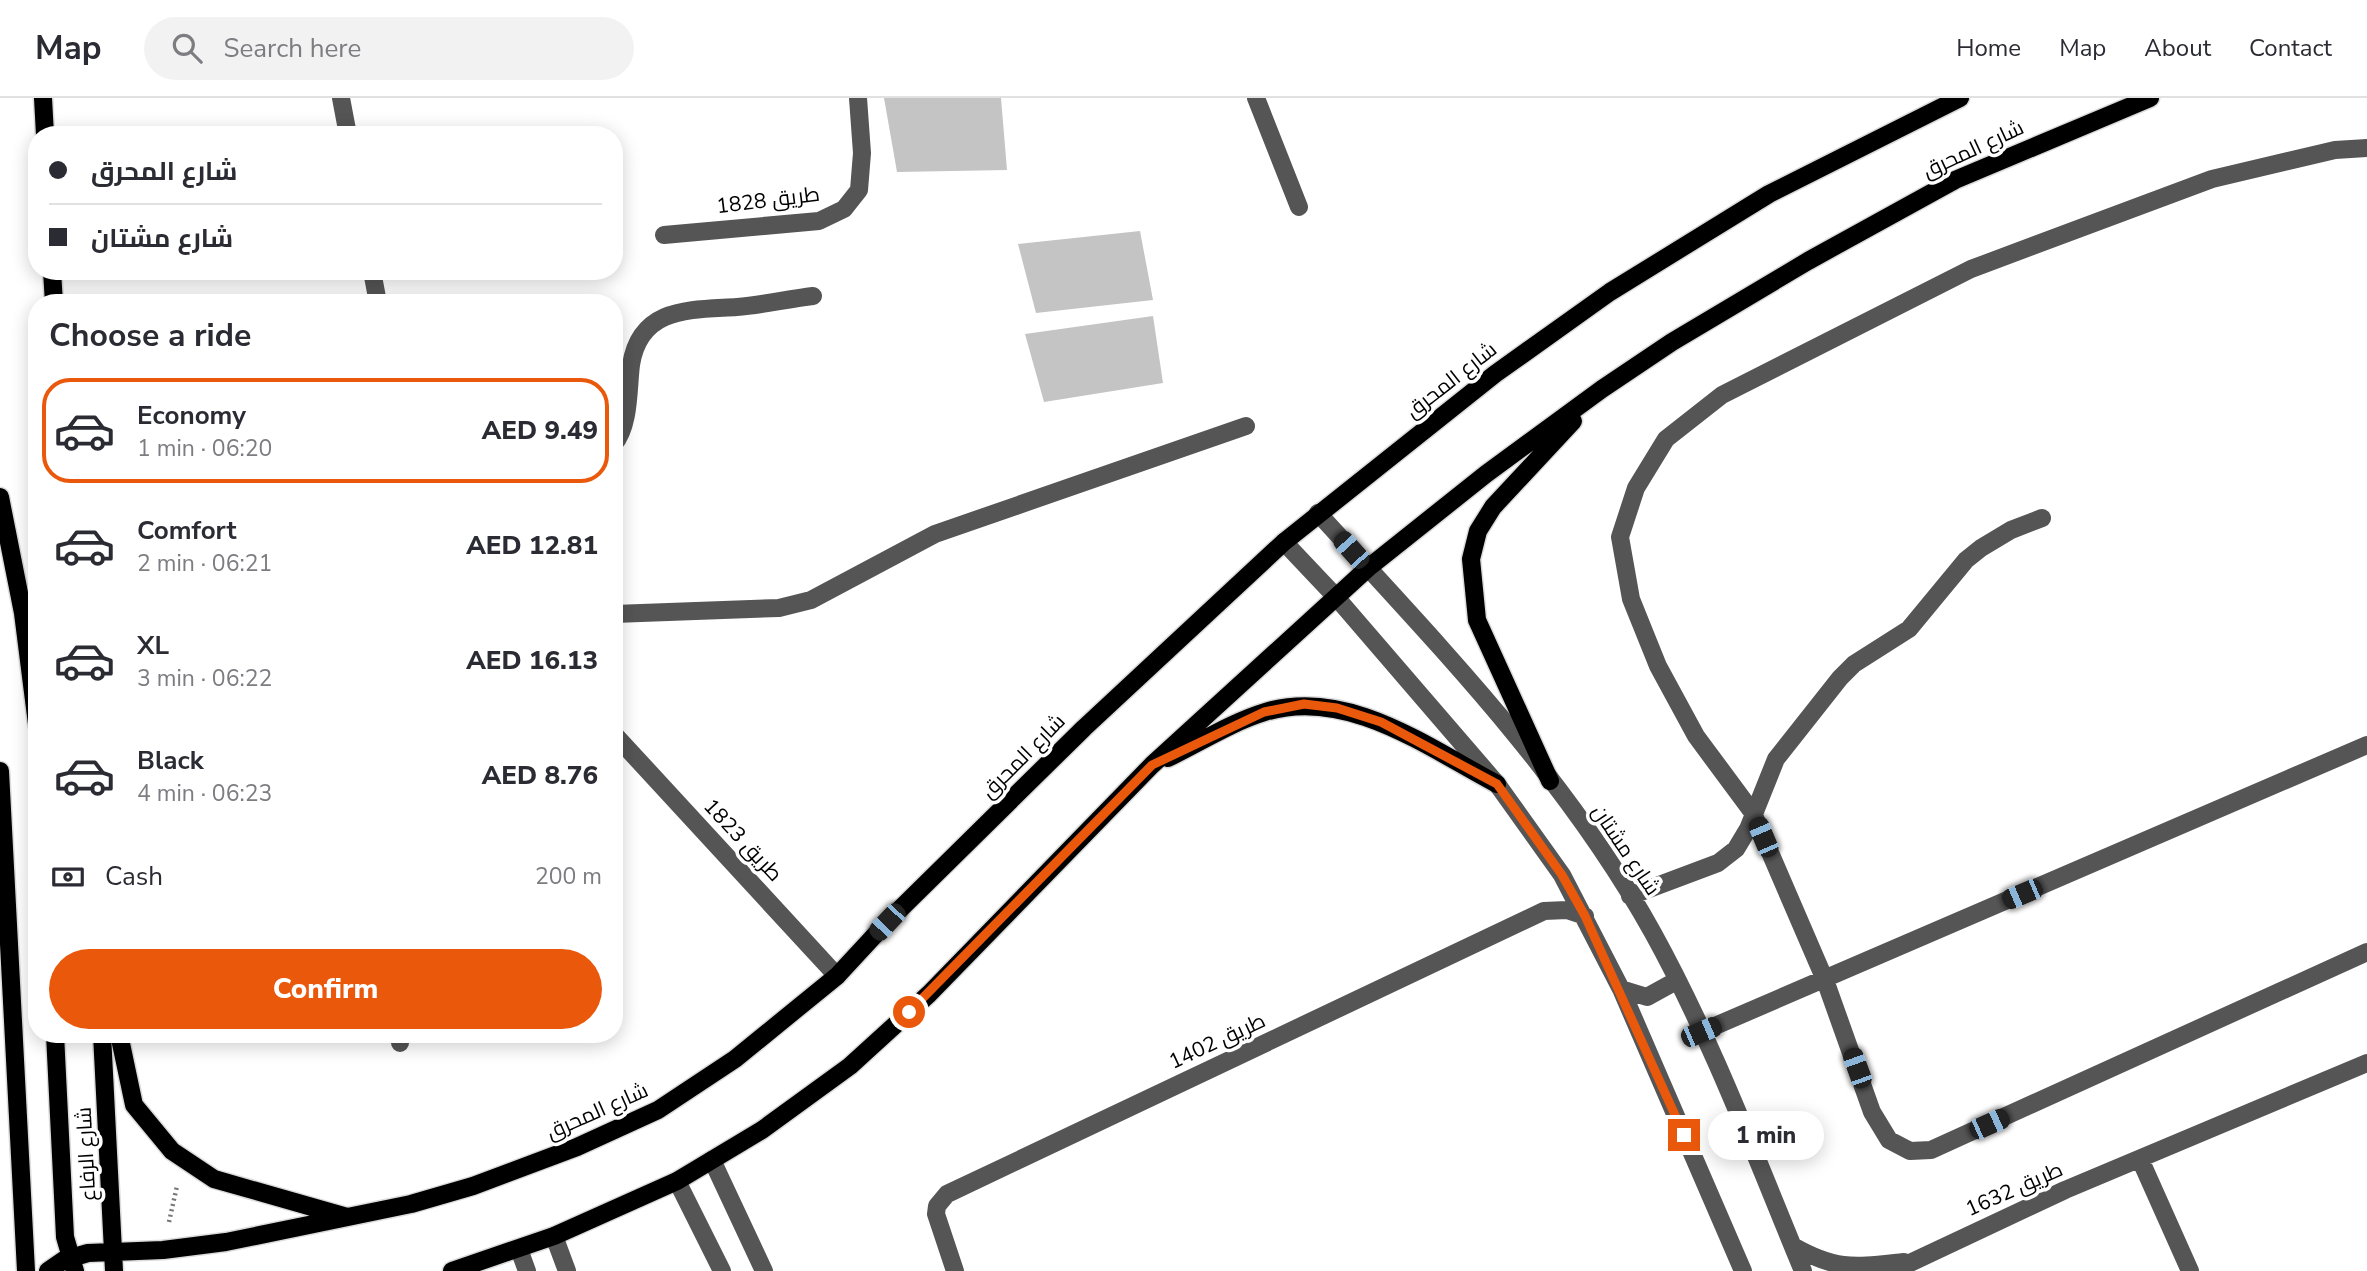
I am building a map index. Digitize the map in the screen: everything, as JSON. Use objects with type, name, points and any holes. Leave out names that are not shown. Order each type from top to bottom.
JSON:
[{"type":"main road","points":[[43,98],[45,126]]},
{"type":"main road","name":"شارع المحرق","points":[[48,1271],[73,1265],[88,1253],[163,1250],[226,1242],[351,1218],[472,1186],[577,1147],[658,1110],[735,1059],[837,976],[887,922],[1084,728],[1283,542],[1495,374],[1611,292],[1769,194],[1960,98]]},
{"type":"main road","name":"شارع المحرق","points":[[452,1271],[554,1236],[677,1181],[762,1130],[850,1066],[929,994],[1152,765],[1368,568],[1486,474],[1602,390],[1672,342],[1796,268],[1955,180],[2150,98]]},
{"type":"main road","points":[[1550,781],[1477,620],[1471,559],[1478,531],[1493,507],[1602,390]]},
{"type":"main road","points":[[0,497],[28,653]]},
{"type":"main road","points":[[1152,765],[1264,712],[1304,704],[1337,708],[1381,722],[1497,784]]},
{"type":"main road","points":[[0,771],[26,1271]]},
{"type":"main road","points":[[55,1043],[65,1237],[73,1265]]},
{"type":"main road","name":"شارع الرفاع","points":[[102,1043],[114,1271]]},
{"type":"main road","points":[[122,1043],[134,1105],[172,1151],[214,1179],[351,1218]]},
{"type":"street","points":[[341,98],[346,126]]},
{"type":"street","name":"طريق 1828","points":[[664,235],[819,221],[844,209],[859,190],[862,153],[858,98]]},
{"type":"street","points":[[1256,98],[1299,207]]},
{"type":"street","points":[[2367,148],[2335,150],[2212,178],[1971,269],[1723,395],[1665,439],[1636,488],[1620,537],[1631,599],[1658,666],[1696,736],[1753,813],[1825,980],[1872,1112],[1889,1140],[1910,1151],[1931,1150],[2367,952]]},
{"type":"street","points":[[623,417],[627,405],[633,352],[647,330],[667,314],[813,296]]},
{"type":"street","points":[[623,614],[779,608],[811,600],[935,534],[1246,426]]},
{"type":"street","name":"شارع مشتان","points":[[1318,513],[1465,674],[1605,855],[1653,934],[1701,1032],[1803,1271]]},
{"type":"street","points":[[1630,896],[1718,863],[1736,849],[1776,759],[1840,678],[1854,664],[1909,629],[1966,560],[1981,548],[2011,530],[2042,518]]},
{"type":"street","points":[[1283,542],[1336,597],[1497,784],[1562,875],[1621,989],[1743,1271]]},
{"type":"street","name":"طريق 1823","points":[[623,744],[837,976]]},
{"type":"street","points":[[1701,1032],[2367,745]]},
{"type":"street","name":"طريق 1402","points":[[956,1271],[936,1213],[937,1206],[947,1194],[1544,911],[1567,910],[1585,916]]},
{"type":"street","points":[[1621,989],[1647,997],[1676,981]]},
{"type":"street","name":"طريق 1632","points":[[1793,1246],[1832,1265],[1901,1266],[2066,1190],[2367,1063]]},
{"type":"street","points":[[712,1160],[764,1271]]},
{"type":"street","points":[[2140,1160],[2190,1271]]},
{"type":"street","points":[[677,1181],[722,1271]]},
{"type":"street","points":[[554,1236],[567,1271]]},
{"type":"street","points":[[519,1249],[527,1271]]},
{"type":"path","points":[[163,1250],[183,1158]]},
{"type":"building","points":[[884,98],[1001,98],[1007,170],[897,172]]},
{"type":"building","points":[[1140,231],[1153,300],[1036,313],[1018,244]]},
{"type":"building","points":[[1153,316],[1163,383],[1044,402],[1025,334]]},
{"type":"route","points":[[909,1012],[1152,765],[1264,712],[1304,704],[1337,708],[1381,722],[1497,784],[1541,842],[1585,916],[1621,989],[1684,1135]]}]
